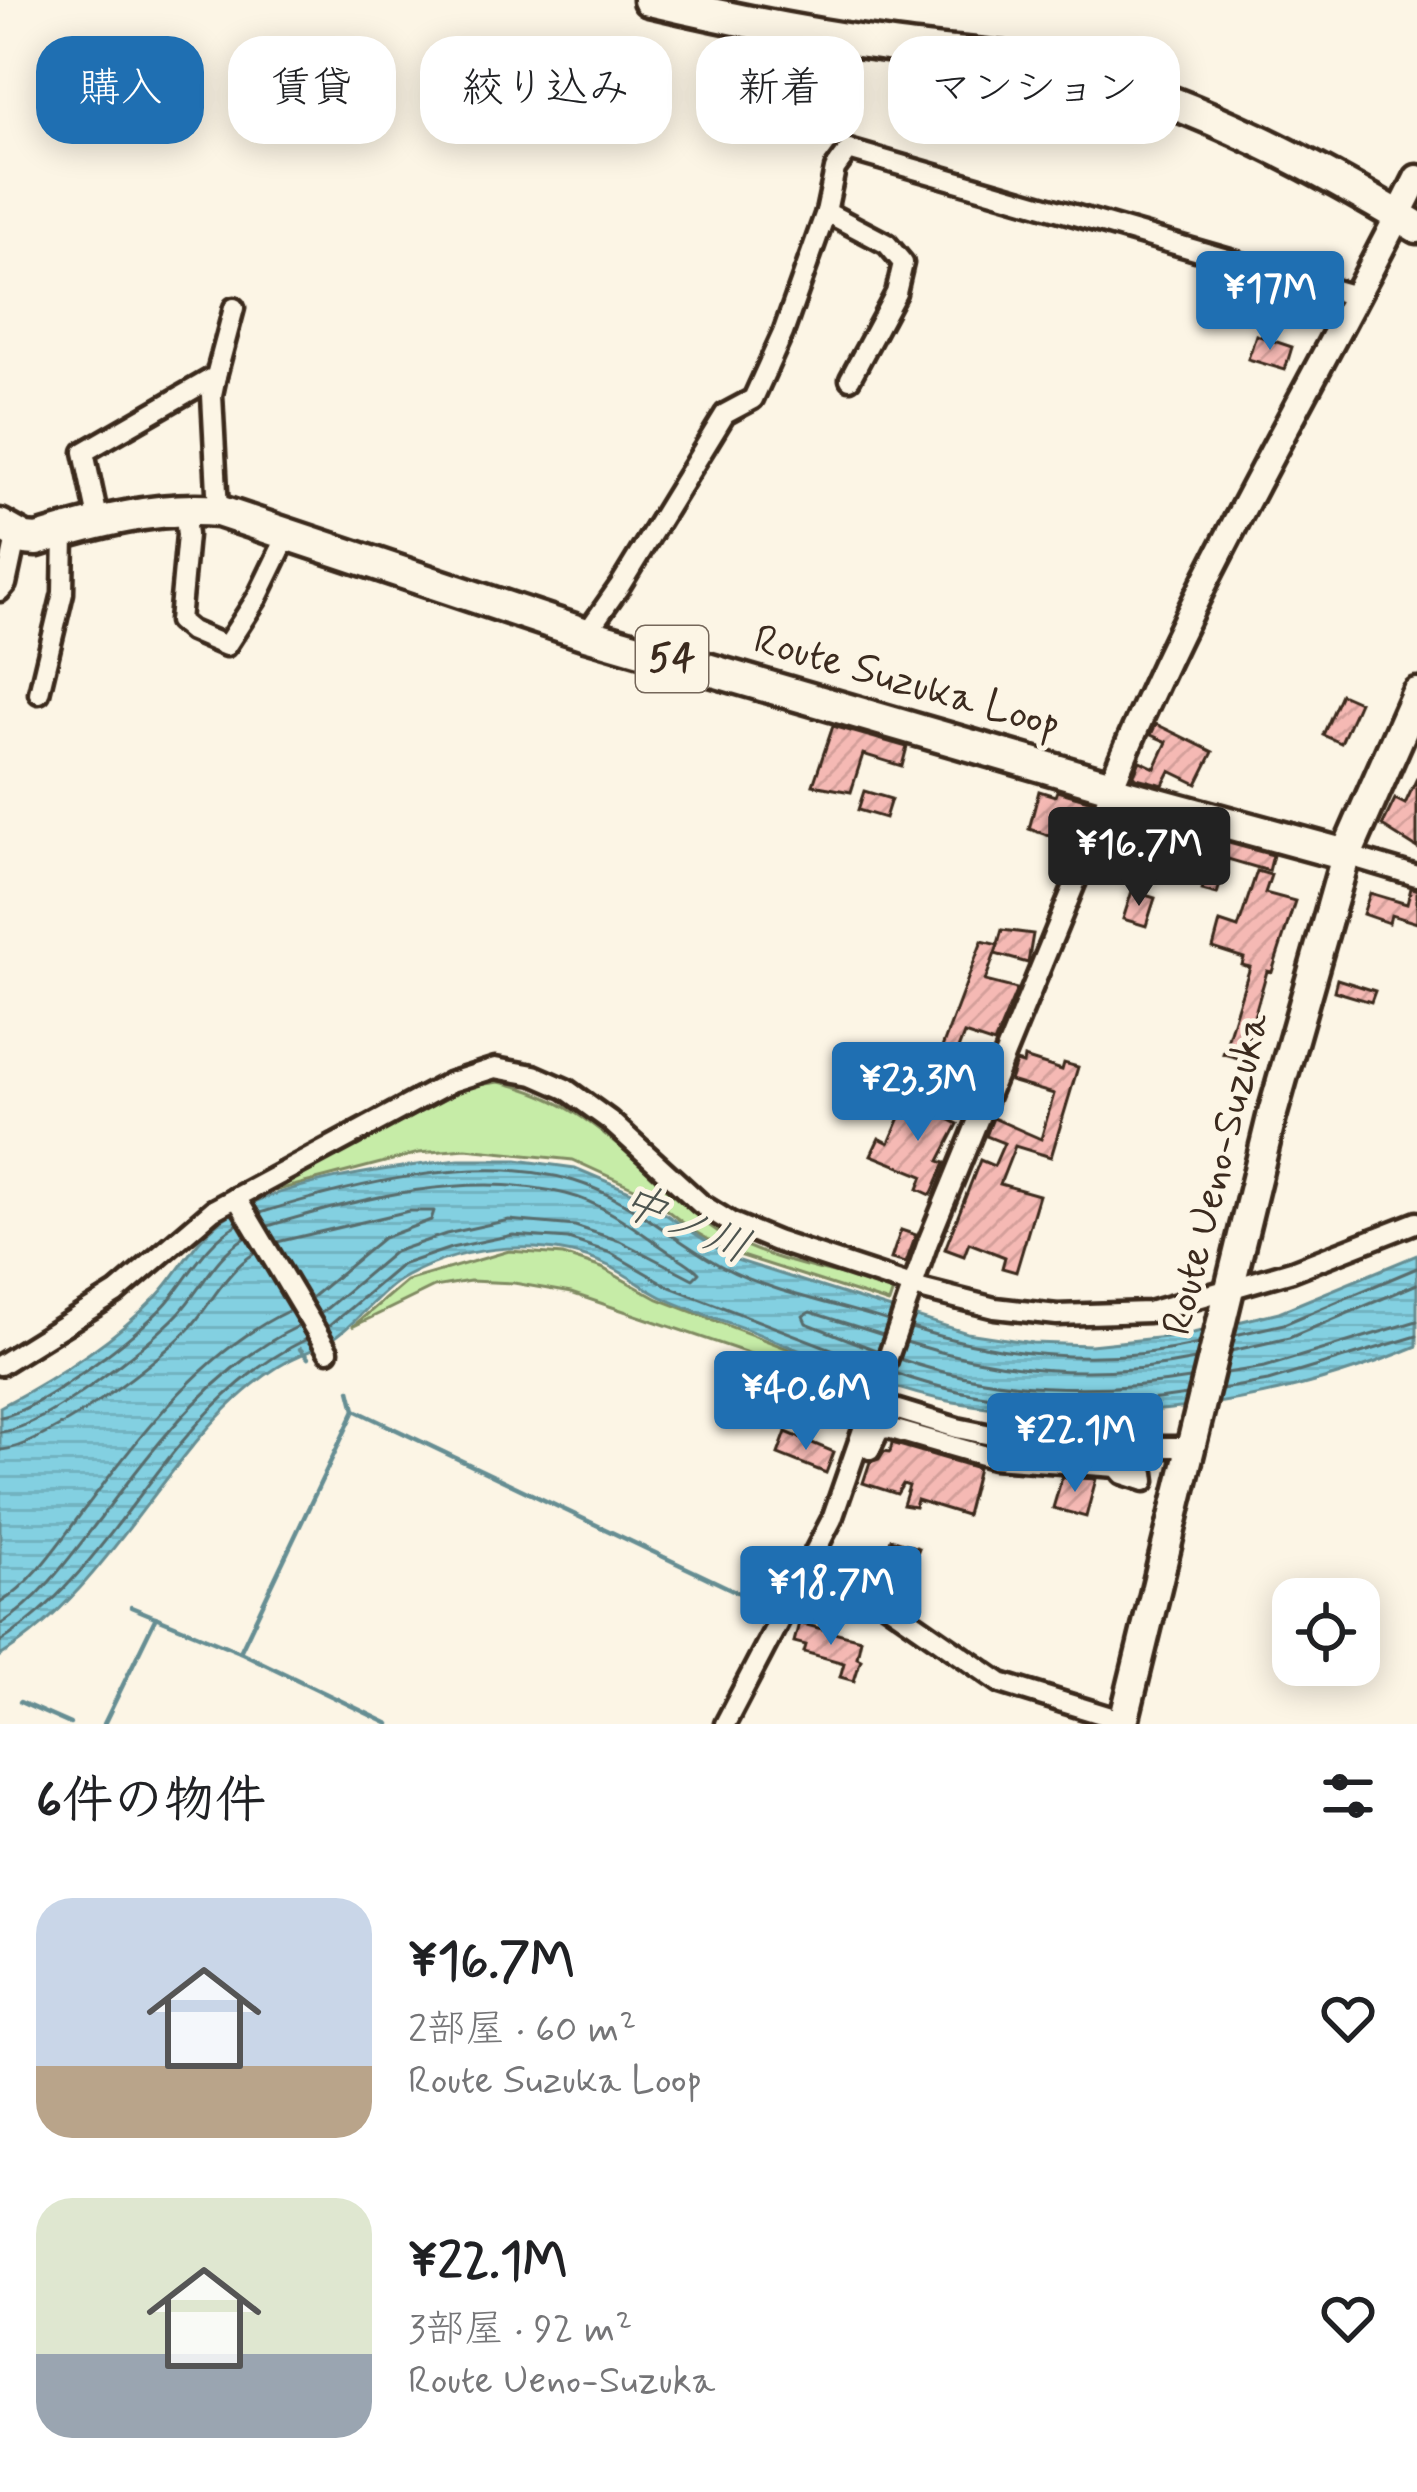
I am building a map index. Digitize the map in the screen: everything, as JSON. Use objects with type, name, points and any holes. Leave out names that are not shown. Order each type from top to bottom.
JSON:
[{"type":"main road","points":[[649,0],[769,28],[1081,72],[1194,110],[1288,153],[1407,222]]},
{"type":"main road","name":"Route Suzuka Loop","points":[[8,529],[37,540],[184,508],[218,511],[586,634],[1111,786],[1118,794],[1346,855]]},
{"type":"main road","points":[[1346,855],[1417,694]]},
{"type":"main road","name":"Route Ueno-Suzuka","points":[[1124,1722],[1272,1115],[1346,855]]},
{"type":"street","points":[[586,634],[725,414],[753,399],[783,333],[826,212],[835,169],[849,150],[1355,296]]},
{"type":"street","points":[[821,1558],[970,1136],[1111,786],[1184,625],[1294,405],[1355,296],[1407,222],[1417,178]]},
{"type":"street","points":[[826,212],[887,244],[903,263],[896,293],[850,379]]},
{"type":"street","points":[[218,511],[212,395],[234,308]]},
{"type":"street","points":[[99,524],[84,452],[216,376]]},
{"type":"street","points":[[184,508],[188,535],[179,621],[226,646],[257,598],[289,532]]},
{"type":"street","points":[[0,591],[6,584],[8,529]]},
{"type":"street","points":[[39,693],[63,593],[64,532]]},
{"type":"street","points":[[1346,855],[1417,876]]},
{"type":"street","points":[[0,1365],[116,1293],[191,1226],[236,1197],[476,1072],[514,1070],[549,1081],[579,1098],[701,1204],[730,1222],[917,1289],[995,1308],[1057,1316],[1149,1312],[1229,1293],[1417,1222]]},
{"type":"street","points":[[236,1197],[328,1351]]},
{"type":"street","points":[[876,1401],[957,1429],[1016,1441],[1128,1449],[1192,1447]]},
{"type":"street","points":[[725,1724],[821,1558],[879,1430],[888,1428],[993,1458],[1117,1467],[1145,1481],[1144,1473],[1124,1462],[1039,1451],[1016,1441]]},
{"type":"street","points":[[821,1558],[1001,1683],[1124,1722]]},
{"type":"green space","points":[[499,1082],[533,1092],[589,1122],[729,1238],[798,1264],[894,1288],[889,1303],[730,1252],[645,1193],[573,1160],[466,1149],[419,1153],[259,1195],[471,1086]]},
{"type":"green space","points":[[509,1251],[563,1255],[602,1268],[658,1299],[862,1377],[857,1390],[571,1293],[514,1283],[470,1281],[434,1287],[352,1327],[406,1281]]},
{"type":"water","points":[[459,1160],[517,1160],[575,1168],[632,1192],[733,1259],[967,1333],[1033,1343],[1091,1345],[1185,1335],[1279,1312],[1417,1255],[1417,1346],[1362,1367],[1248,1398],[1130,1412],[1012,1410],[954,1402],[882,1383],[676,1303],[586,1257],[534,1248],[481,1251],[407,1276],[341,1333],[277,1367],[242,1394],[201,1436],[84,1583],[59,1610],[0,1656],[0,1407],[121,1329],[156,1297],[212,1228],[244,1207],[336,1178]]},
{"type":"building","points":[[1256,335],[1292,347],[1285,370],[1248,359]]},
{"type":"building","points":[[1341,694],[1359,702],[1341,743],[1323,735]]},
{"type":"building","points":[[1156,724],[1213,752],[1197,784],[1170,771],[1163,785],[1133,777],[1140,761],[1155,768],[1167,742],[1151,735]]},
{"type":"building","points":[[833,726],[907,747],[902,766],[863,754],[851,792],[813,785]]},
{"type":"building","points":[[1417,778],[1417,848],[1382,826],[1395,799],[1405,804]]},
{"type":"building","points":[[864,791],[891,799],[885,818],[858,810]]},
{"type":"building","points":[[1039,791],[1092,801],[1086,818],[1062,811],[1053,837],[1029,829]]},
{"type":"building","points":[[1199,835],[1273,855],[1269,871],[1228,859],[1217,894],[1202,890],[1214,852],[1196,848]]},
{"type":"building","points":[[1257,871],[1271,875],[1265,893],[1295,901],[1272,972],[1267,971],[1242,1059],[1223,1054],[1250,967],[1242,965],[1244,958],[1213,948],[1220,922],[1238,928]]},
{"type":"building","points":[[1411,888],[1417,889],[1417,923],[1391,915],[1389,923],[1363,914],[1370,893],[1407,904]]},
{"type":"building","points":[[1132,891],[1155,898],[1146,926],[1123,919]]},
{"type":"building","points":[[1002,930],[1033,934],[1028,963],[995,954]]},
{"type":"building","points":[[982,941],[998,945],[985,981],[1017,989],[994,1044],[964,1034],[942,1091],[928,1085]]},
{"type":"building","points":[[1337,979],[1375,991],[1371,1002],[1334,991]]},
{"type":"building","points":[[1024,1058],[1062,1070],[1064,1063],[1078,1067],[1051,1157],[1015,1146],[1000,1184],[1039,1195],[1016,1272],[1002,1268],[1005,1257],[969,1243],[964,1256],[945,1249],[980,1160],[994,1166],[1004,1143],[986,1136],[993,1118],[1041,1139],[1054,1094],[1010,1081],[1016,1062],[1023,1064]]},
{"type":"building","points":[[908,1099],[958,1124],[939,1161],[945,1163],[931,1195],[918,1189],[923,1176],[871,1155],[879,1138],[889,1143]]},
{"type":"building","points":[[901,1230],[916,1235],[906,1263],[891,1259]]},
{"type":"building","points":[[786,1432],[834,1452],[826,1473],[778,1454]]},
{"type":"building","points":[[892,1443],[978,1468],[966,1515],[917,1500],[915,1507],[903,1505],[909,1486],[903,1484],[897,1494],[863,1483],[870,1462],[890,1452]]},
{"type":"building","points":[[1062,1477],[1096,1479],[1086,1517],[1053,1508]]},
{"type":"building","points":[[891,1539],[919,1548],[912,1567],[885,1558]]},
{"type":"building","points":[[799,1623],[861,1639],[854,1681],[840,1677],[844,1663],[804,1652],[806,1645],[794,1642]]},
{"type":"waterway","points":[[300,1349],[308,1358]]},
{"type":"waterway","points":[[350,1390],[355,1410],[240,1652],[389,1724]]},
{"type":"waterway","points":[[355,1410],[775,1610]]},
{"type":"waterway","points":[[131,1607],[240,1652]]},
{"type":"waterway","points":[[104,1724],[156,1617]]},
{"type":"waterway","points":[[20,1702],[70,1724]]},
{"type":"water label","name":"中ノ川","points":[[685,1225]]}]
